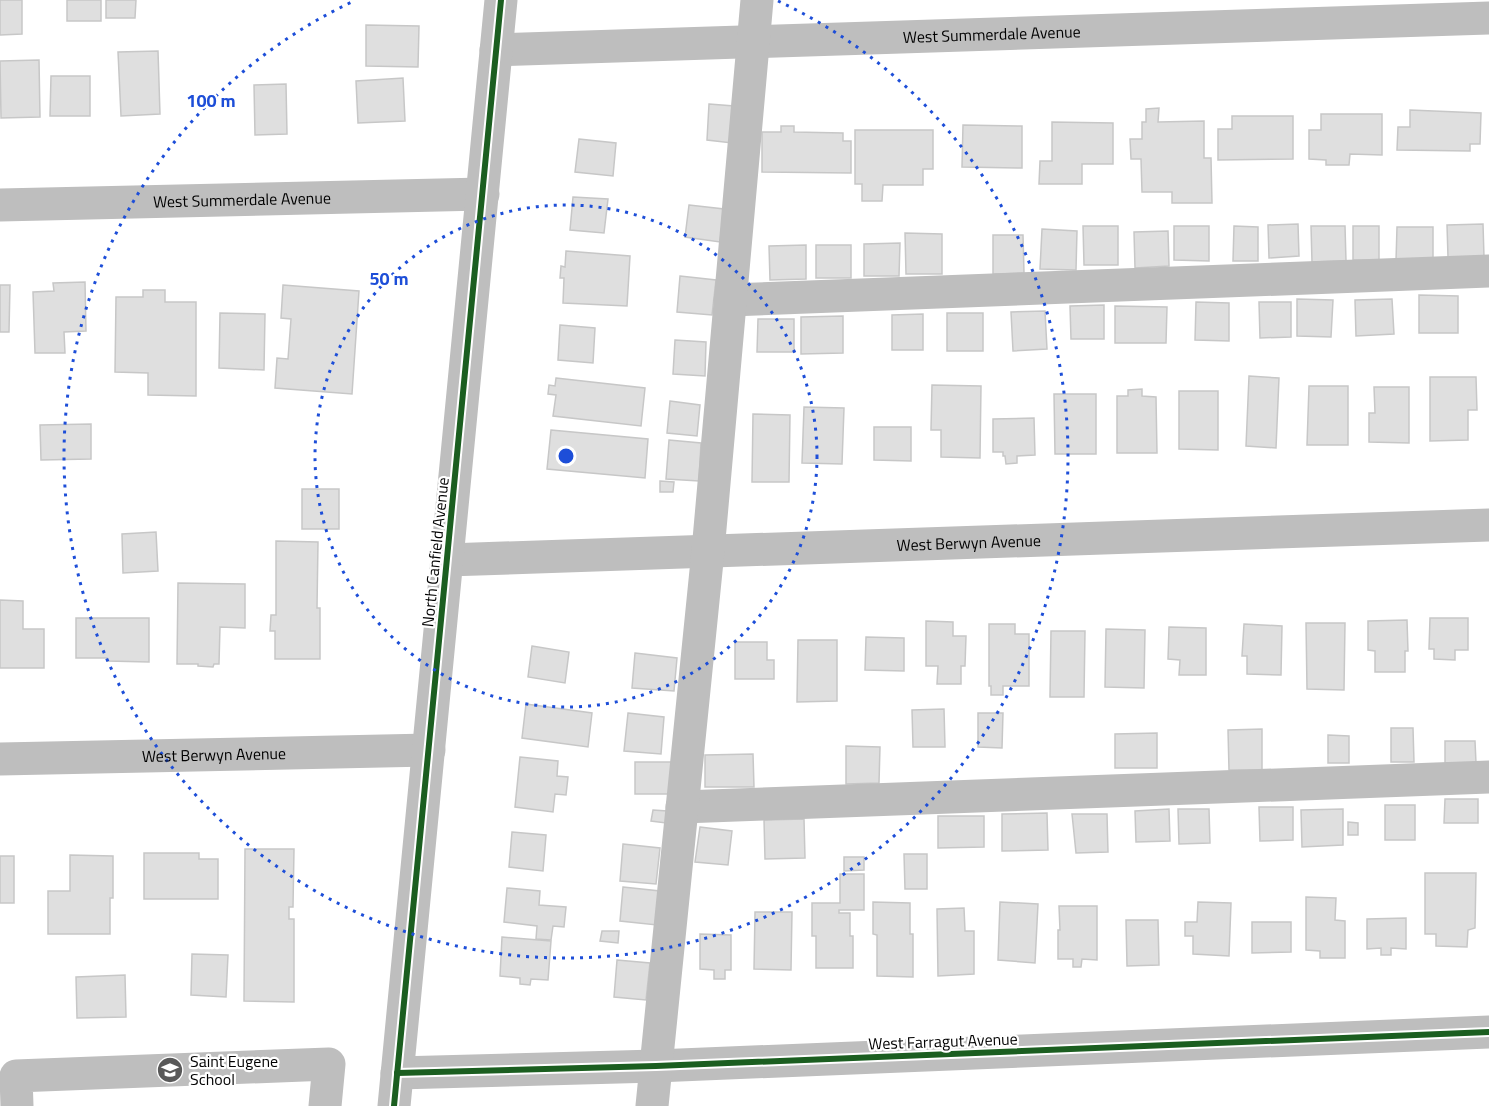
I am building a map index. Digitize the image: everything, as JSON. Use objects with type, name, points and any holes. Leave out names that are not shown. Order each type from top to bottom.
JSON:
[{"type":"street","name":"North Canfield Avenue","points":[[394,1106],[501,0]]},
{"type":"street","points":[[652,1106],[708,551],[757,0]]},
{"type":"street","name":"West Summerdale Avenue","points":[[496,50],[1489,18]]},
{"type":"street","name":"West Summerdale Avenue","points":[[0,205],[483,194]]},
{"type":"street","points":[[730,300],[1489,271]]},
{"type":"street","name":"West Berwyn Avenue","points":[[447,560],[1489,525]]},
{"type":"street","name":"West Berwyn Avenue","points":[[0,759],[429,750]]},
{"type":"street","points":[[682,807],[1489,777]]},
{"type":"street","name":"West Farragut Avenue","points":[[397,1073],[656,1066],[1489,1032]]},
{"type":"street","points":[[17,1106],[16,1076],[329,1064],[325,1106]]},
{"type":"building","points":[[0,0],[22,0],[22,34],[0,35]]},
{"type":"building","points":[[67,0],[101,0],[101,21],[67,21]]},
{"type":"building","points":[[106,0],[136,0],[135,18],[106,18]]},
{"type":"building","points":[[366,25],[419,26],[418,67],[366,66]]},
{"type":"building","points":[[158,51],[160,114],[121,116],[118,52]]},
{"type":"building","points":[[39,60],[40,117],[1,118],[0,61]]},
{"type":"building","points":[[51,76],[90,76],[90,116],[50,116]]},
{"type":"building","points":[[403,78],[405,121],[358,123],[356,81]]},
{"type":"building","points":[[286,84],[287,134],[255,135],[254,85]]},
{"type":"building","points":[[709,104],[734,106],[732,143],[707,140]]},
{"type":"building","points":[[1159,108],[1158,122],[1204,121],[1204,158],[1211,158],[1212,203],[1172,203],[1172,192],[1142,192],[1141,159],[1131,159],[1130,139],[1142,139],[1142,122],[1146,122],[1146,109]]},
{"type":"building","points":[[1410,110],[1481,113],[1480,144],[1470,144],[1470,151],[1397,150],[1398,127],[1410,127]]},
{"type":"building","points":[[1321,114],[1382,114],[1382,155],[1350,154],[1349,165],[1326,165],[1326,160],[1309,159],[1309,130],[1321,130]]},
{"type":"building","points":[[1232,116],[1293,116],[1293,159],[1218,160],[1218,129],[1232,129]]},
{"type":"building","points":[[1052,122],[1113,123],[1113,164],[1082,164],[1082,184],[1039,184],[1040,161],[1052,161]]},
{"type":"building","points":[[963,125],[1022,126],[1022,168],[962,167]]},
{"type":"building","points":[[781,126],[794,126],[794,132],[843,133],[843,141],[851,141],[851,173],[762,172],[762,132],[781,132]]},
{"type":"building","points":[[855,130],[933,130],[933,169],[923,169],[923,185],[883,185],[882,201],[862,201],[862,184],[855,184]]},
{"type":"building","points":[[579,139],[616,143],[613,176],[575,172]]},
{"type":"building","points":[[573,197],[608,199],[604,233],[570,230]]},
{"type":"building","points":[[689,205],[724,209],[720,242],[685,237]]},
{"type":"building","points":[[1298,224],[1299,256],[1269,258],[1268,225]]},
{"type":"building","points":[[1483,224],[1484,257],[1448,257],[1447,225]]},
{"type":"building","points":[[1083,226],[1118,226],[1118,265],[1084,265]]},
{"type":"building","points":[[1174,226],[1209,226],[1209,261],[1174,260]]},
{"type":"building","points":[[1234,226],[1258,227],[1258,261],[1233,261]]},
{"type":"building","points":[[1311,226],[1345,226],[1346,261],[1312,262]]},
{"type":"building","points":[[1353,226],[1379,226],[1379,260],[1353,260]]},
{"type":"building","points":[[1397,227],[1433,227],[1433,261],[1396,261]]},
{"type":"building","points":[[1042,229],[1077,231],[1076,270],[1040,269]]},
{"type":"building","points":[[1168,231],[1169,266],[1135,268],[1134,232]]},
{"type":"building","points":[[905,233],[942,234],[942,274],[906,274]]},
{"type":"building","points":[[993,235],[1023,235],[1024,273],[993,274]]},
{"type":"building","points":[[900,243],[899,276],[864,276],[864,244]]},
{"type":"building","points":[[806,245],[806,279],[770,280],[769,246]]},
{"type":"building","points":[[816,245],[851,245],[851,278],[816,278]]},
{"type":"building","points":[[566,251],[630,256],[627,306],[563,303],[564,278],[560,278],[561,266],[565,267]]},
{"type":"building","points":[[680,276],[716,280],[712,315],[677,312]]},
{"type":"building","points":[[85,282],[86,331],[64,332],[65,353],[35,353],[33,292],[54,291],[53,283]]},
{"type":"building","points":[[0,285],[10,285],[9,332],[0,332]]},
{"type":"building","points":[[283,285],[359,291],[352,394],[275,388],[277,358],[288,359],[291,319],[281,318]]},
{"type":"building","points":[[143,290],[165,290],[165,302],[196,302],[196,396],[148,395],[148,373],[115,372],[116,297],[143,297]]},
{"type":"building","points":[[1419,295],[1458,296],[1458,333],[1419,333]]},
{"type":"building","points":[[1297,299],[1333,300],[1331,337],[1297,336]]},
{"type":"building","points":[[1392,299],[1394,334],[1356,336],[1355,300]]},
{"type":"building","points":[[1196,302],[1229,303],[1229,341],[1195,340]]},
{"type":"building","points":[[1259,302],[1291,302],[1291,337],[1260,338]]},
{"type":"building","points":[[1104,305],[1104,339],[1071,339],[1070,306]]},
{"type":"building","points":[[1115,306],[1167,307],[1166,343],[1115,343]]},
{"type":"building","points":[[1045,311],[1047,349],[1013,351],[1011,312]]},
{"type":"building","points":[[220,313],[265,314],[264,370],[219,368]]},
{"type":"building","points":[[947,313],[983,313],[983,351],[947,351]]},
{"type":"building","points":[[923,314],[923,350],[892,350],[892,315]]},
{"type":"building","points":[[843,316],[843,353],[801,354],[801,317]]},
{"type":"building","points":[[758,319],[794,319],[794,352],[757,352]]},
{"type":"building","points":[[560,325],[595,328],[593,363],[558,360]]},
{"type":"building","points":[[675,340],[706,342],[705,376],[673,374]]},
{"type":"building","points":[[1249,376],[1279,378],[1276,448],[1246,446]]},
{"type":"building","points":[[1430,377],[1476,377],[1477,410],[1468,410],[1468,440],[1430,441]]},
{"type":"building","points":[[556,378],[645,388],[641,426],[553,416],[556,395],[548,394],[549,385],[555,386]]},
{"type":"building","points":[[932,385],[981,386],[980,458],[941,457],[941,430],[931,430]]},
{"type":"building","points":[[1309,386],[1348,386],[1348,445],[1307,445]]},
{"type":"building","points":[[1374,387],[1409,387],[1409,443],[1369,442],[1369,413],[1375,413]]},
{"type":"building","points":[[1142,389],[1142,396],[1156,397],[1157,453],[1117,453],[1117,396],[1128,396],[1128,390]]},
{"type":"building","points":[[1179,391],[1218,391],[1218,450],[1179,449]]},
{"type":"building","points":[[1054,394],[1096,394],[1096,454],[1055,454]]},
{"type":"building","points":[[670,401],[700,405],[697,436],[667,433]]},
{"type":"building","points":[[804,407],[844,408],[842,464],[802,463]]},
{"type":"building","points":[[753,414],[790,415],[789,482],[752,482]]},
{"type":"building","points":[[1034,418],[1035,455],[1017,456],[1017,463],[1006,464],[1003,452],[993,452],[993,419]]},
{"type":"building","points":[[91,424],[91,459],[41,460],[40,425]]},
{"type":"building","points":[[874,427],[911,427],[911,461],[874,460]]},
{"type":"building","points":[[551,430],[648,439],[645,478],[547,469]]},
{"type":"building","points":[[669,440],[701,443],[699,481],[666,479]]},
{"type":"building","points":[[660,481],[674,482],[673,492],[660,492]]},
{"type":"building","points":[[302,489],[339,489],[339,529],[302,529]]},
{"type":"building","points":[[156,532],[158,571],[123,573],[122,534]]},
{"type":"building","points":[[276,541],[318,542],[317,608],[320,608],[320,659],[275,659],[275,631],[270,631],[271,615],[276,615]]},
{"type":"building","points":[[178,583],[245,584],[245,628],[220,627],[219,664],[214,664],[213,667],[177,664]]},
{"type":"building","points":[[0,600],[23,601],[23,629],[44,629],[44,668],[0,668]]},
{"type":"building","points":[[76,618],[149,618],[149,662],[76,658]]},
{"type":"building","points":[[1430,618],[1468,618],[1468,650],[1455,650],[1455,660],[1434,659],[1434,649],[1429,649]]},
{"type":"building","points":[[1407,620],[1408,651],[1405,651],[1405,672],[1375,672],[1375,651],[1368,650],[1368,621]]},
{"type":"building","points":[[926,621],[953,622],[953,636],[966,636],[965,666],[961,666],[961,684],[937,684],[938,666],[926,666]]},
{"type":"building","points":[[1306,623],[1345,623],[1344,690],[1307,689]]},
{"type":"building","points":[[989,624],[1015,624],[1015,634],[1029,634],[1029,686],[1003,686],[1003,695],[991,695]]},
{"type":"building","points":[[1244,624],[1282,626],[1281,675],[1247,674],[1247,656],[1242,656]]},
{"type":"building","points":[[1169,627],[1206,628],[1206,675],[1179,675],[1180,660],[1168,659]]},
{"type":"building","points":[[1106,629],[1145,630],[1144,688],[1105,687]]},
{"type":"building","points":[[1051,631],[1085,631],[1084,697],[1050,697]]},
{"type":"building","points":[[866,637],[904,638],[904,671],[865,670]]},
{"type":"building","points":[[798,640],[837,640],[837,701],[797,702]]},
{"type":"building","points":[[735,642],[767,642],[767,660],[774,660],[774,679],[735,679]]},
{"type":"building","points":[[532,646],[569,652],[565,683],[528,677]]},
{"type":"building","points":[[635,653],[677,658],[674,691],[632,688]]},
{"type":"building","points":[[526,704],[592,713],[588,747],[522,738]]},
{"type":"building","points":[[944,709],[945,747],[913,747],[912,710]]},
{"type":"building","points":[[628,713],[664,717],[661,754],[624,751]]},
{"type":"building","points":[[978,713],[1003,713],[1002,748],[978,747]]},
{"type":"building","points":[[1391,728],[1413,728],[1414,762],[1391,762]]},
{"type":"building","points":[[1262,729],[1262,770],[1229,770],[1228,730]]},
{"type":"building","points":[[1157,733],[1157,768],[1115,768],[1115,734]]},
{"type":"building","points":[[1328,735],[1349,736],[1349,763],[1328,763]]},
{"type":"building","points":[[1445,741],[1475,741],[1476,763],[1445,763]]},
{"type":"building","points":[[846,746],[880,747],[879,783],[846,784]]},
{"type":"building","points":[[753,754],[754,787],[705,787],[705,755]]},
{"type":"building","points":[[520,757],[558,761],[557,776],[568,777],[566,795],[555,794],[553,812],[515,807]]},
{"type":"building","points":[[635,762],[671,762],[671,794],[635,794]]},
{"type":"building","points":[[1445,799],[1478,799],[1478,823],[1444,823]]},
{"type":"building","points":[[1385,805],[1415,805],[1415,840],[1385,840]]},
{"type":"building","points":[[1259,807],[1293,807],[1293,840],[1260,841]]},
{"type":"building","points":[[1169,809],[1170,841],[1136,842],[1135,811]]},
{"type":"building","points":[[1178,809],[1209,809],[1210,843],[1179,844]]},
{"type":"building","points":[[1343,809],[1343,845],[1302,847],[1301,810]]},
{"type":"building","points":[[653,810],[667,811],[666,823],[651,821]]},
{"type":"building","points":[[1047,813],[1048,850],[1002,851],[1002,814]]},
{"type":"building","points":[[1072,814],[1107,814],[1108,852],[1076,853]]},
{"type":"building","points":[[938,816],[984,816],[984,847],[938,848]]},
{"type":"building","points":[[804,819],[805,858],[765,859],[764,820]]},
{"type":"building","points":[[1348,822],[1358,823],[1358,835],[1348,835]]},
{"type":"building","points":[[700,827],[732,831],[728,865],[695,862]]},
{"type":"building","points":[[512,832],[546,835],[543,871],[509,867]]},
{"type":"building","points":[[623,844],[660,848],[656,884],[620,881]]},
{"type":"building","points":[[245,849],[294,849],[293,907],[289,907],[289,919],[294,919],[294,1002],[244,1001]]},
{"type":"building","points":[[144,853],[199,853],[199,859],[218,859],[218,899],[144,899]]},
{"type":"building","points":[[904,854],[927,854],[927,889],[905,889]]},
{"type":"building","points":[[70,855],[113,856],[110,934],[48,934],[48,891],[70,891]]},
{"type":"building","points":[[0,856],[14,856],[14,903],[0,903]]},
{"type":"building","points":[[844,857],[864,857],[864,870],[844,871]]},
{"type":"building","points":[[1425,873],[1476,873],[1475,928],[1468,930],[1467,947],[1436,946],[1436,934],[1425,934]]},
{"type":"building","points":[[840,874],[864,874],[864,910],[839,910],[839,913],[850,913],[853,968],[816,968],[816,936],[812,936],[812,903],[840,903]]},
{"type":"building","points":[[623,887],[660,891],[657,925],[620,921]]},
{"type":"building","points":[[507,888],[540,891],[539,905],[566,907],[564,927],[553,926],[551,940],[536,939],[537,926],[504,922]]},
{"type":"building","points":[[1306,897],[1336,898],[1335,920],[1345,921],[1345,958],[1320,958],[1320,951],[1306,950]]},
{"type":"building","points":[[873,902],[910,903],[913,977],[877,976],[877,935],[873,934]]},
{"type":"building","points":[[1000,902],[1038,904],[1035,963],[998,960]]},
{"type":"building","points":[[1198,902],[1231,903],[1229,956],[1193,954],[1193,936],[1185,936],[1185,922],[1197,922]]},
{"type":"building","points":[[1059,906],[1097,906],[1097,960],[1082,959],[1081,967],[1073,967],[1073,959],[1058,959]]},
{"type":"building","points":[[964,908],[965,931],[974,931],[974,974],[938,976],[937,909]]},
{"type":"building","points":[[755,912],[792,912],[791,970],[754,969]]},
{"type":"building","points":[[1406,918],[1406,949],[1391,948],[1391,955],[1381,955],[1381,948],[1367,949],[1367,919]]},
{"type":"building","points":[[1126,920],[1158,920],[1159,965],[1127,966]]},
{"type":"building","points":[[1252,922],[1291,922],[1291,952],[1252,953]]},
{"type":"building","points":[[602,931],[619,931],[618,943],[600,941]]},
{"type":"building","points":[[700,934],[731,935],[731,970],[725,970],[725,979],[714,979],[714,970],[700,969]]},
{"type":"building","points":[[502,937],[551,941],[548,980],[531,979],[530,985],[520,984],[520,978],[500,976]]},
{"type":"building","points":[[192,954],[228,955],[226,997],[191,995]]},
{"type":"building","points":[[617,960],[650,963],[646,1000],[614,997]]},
{"type":"building","points":[[125,975],[126,1017],[77,1018],[76,977]]},
{"type":"cycle path","points":[[394,1106],[501,0]]},
{"type":"cycle path","points":[[397,1073],[656,1066],[1489,1032]]},
{"type":"place","name":"Saint Eugene School","points":[[170,1070]]}]
